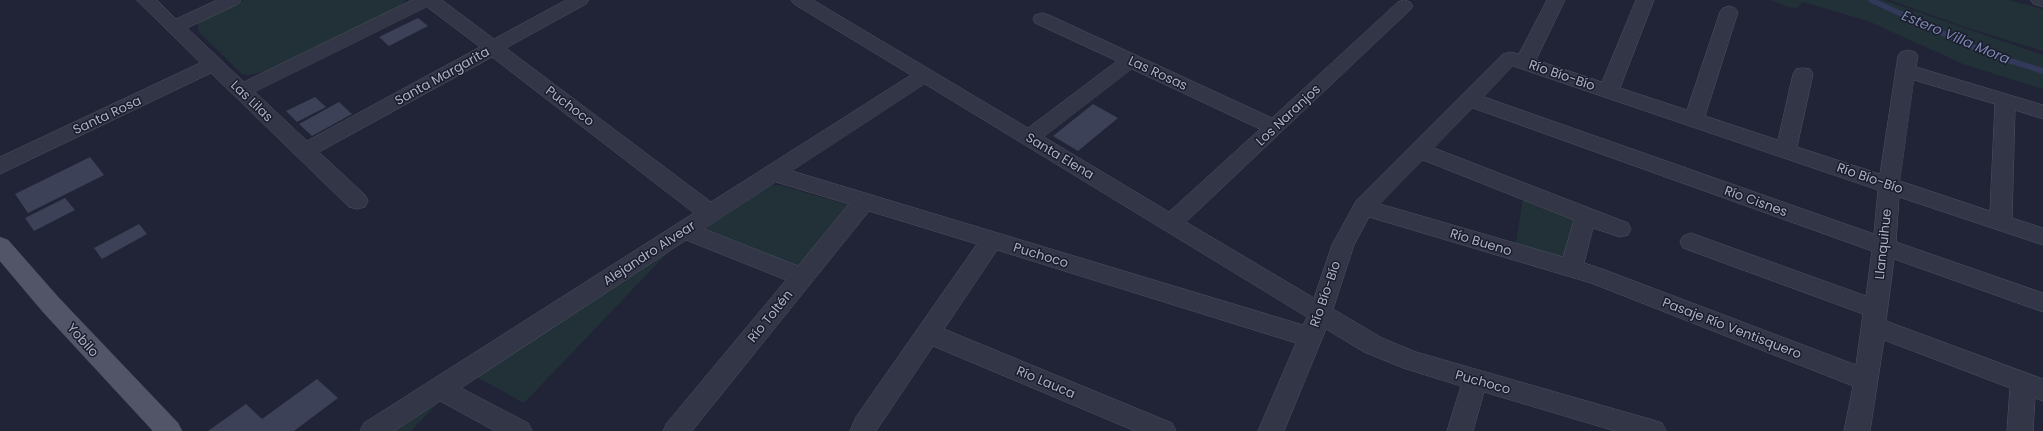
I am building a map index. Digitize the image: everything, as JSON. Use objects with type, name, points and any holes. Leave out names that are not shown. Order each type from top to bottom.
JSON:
[{"type":"main road","name":"Yobilo","points":[[0,246],[62,317],[169,431]]},
{"type":"street","name":"Las Lilas","points":[[146,0],[357,201]]},
{"type":"street","points":[[174,26],[232,0]]},
{"type":"street","points":[[241,90],[427,0]]},
{"type":"street","name":"Puchoco","points":[[430,0],[710,213]]},
{"type":"street","name":"Santa Margarita","points":[[305,151],[580,0]]},
{"type":"street","points":[[1525,62],[1556,0]]},
{"type":"street","points":[[1608,90],[1645,0]]},
{"type":"street","name":"Santa Elena","points":[[816,3],[925,75],[1320,313]]},
{"type":"street","name":"Los Naranjos","points":[[1171,223],[1404,6]]},
{"type":"street","points":[[1694,119],[1729,12]]},
{"type":"street","name":"Las Rosas","points":[[1042,19],[1274,127]]},
{"type":"street","name":"Río Bío-Bío","points":[[1271,431],[1320,313],[1345,237],[1354,220],[1364,207],[1507,60],[1514,58],[2043,237]]},
{"type":"street","points":[[1029,138],[1130,60]]},
{"type":"street","name":"Santa Rosa","points":[[0,166],[214,64]]},
{"type":"street","name":"Llanquihue","points":[[1857,431],[1866,380],[1884,247],[1889,185],[1907,64],[2005,101]]},
{"type":"street","points":[[1786,150],[1803,74]]},
{"type":"street","name":"Alejandro Alvear","points":[[373,431],[925,75]]},
{"type":"street","name":"Río Cisnes","points":[[1469,99],[2043,303]]},
{"type":"street","points":[[2001,222],[2005,101],[2043,112]]},
{"type":"street","points":[[1420,151],[1620,229]]},
{"type":"street","name":"Puchoco","points":[[772,173],[1310,337]]},
{"type":"street","name":"Río Toltén","points":[[676,431],[864,201]]},
{"type":"street","name":"Río Bueno","points":[[1364,207],[1571,267],[1597,276]]},
{"type":"street","points":[[1571,267],[1586,215]]},
{"type":"street","points":[[684,230],[802,277]]},
{"type":"street","points":[[863,431],[865,424],[992,240]]},
{"type":"street","points":[[1691,242],[1874,318],[2033,387],[2020,431]]},
{"type":"street","name":"Pasaje Río Ventisquero","points":[[1597,276],[1866,380]]},
{"type":"street","name":"Puchoco","points":[[1320,313],[1392,354],[1653,431]]},
{"type":"street","name":"Río Lauca","points":[[928,332],[1163,431]]},
{"type":"street","points":[[1460,431],[1474,379]]},
{"type":"street","points":[[438,388],[519,431]]},
{"type":"shaded area","points":[[244,0],[406,0],[397,8],[267,71],[249,75],[242,74],[199,32],[197,23],[200,20]]},
{"type":"shaded area","points":[[1771,0],[1883,0],[2043,55],[2043,89],[1963,64],[1868,21],[1803,2],[1797,8],[1788,7]]},
{"type":"shaded area","points":[[1890,0],[2008,0],[2043,9],[2043,51],[1965,27]]},
{"type":"shaded area","points":[[780,185],[852,206],[798,267],[702,228],[766,186]]},
{"type":"shaded area","points":[[1523,198],[1575,215],[1579,223],[1563,261],[1515,249]]},
{"type":"shaded area","points":[[674,246],[524,403],[473,375]]},
{"type":"shaded area","points":[[440,401],[411,431],[393,431]]},
{"type":"building","points":[[418,18],[428,26],[389,46],[379,37]]},
{"type":"building","points":[[315,97],[326,107],[297,122],[286,111]]},
{"type":"building","points":[[339,102],[352,114],[312,136],[299,124]]},
{"type":"building","points":[[1093,104],[1118,118],[1078,151],[1053,136]]},
{"type":"building","points":[[90,157],[104,175],[28,213],[15,194]]},
{"type":"building","points":[[65,198],[75,210],[34,231],[25,218]]},
{"type":"building","points":[[139,224],[147,234],[102,259],[94,248]]},
{"type":"building","points":[[317,379],[338,398],[294,431],[208,431],[246,404],[262,419]]},
{"type":"waterway","name":"Estero Villa Mora","points":[[1871,0],[1988,54],[2043,71]]}]
